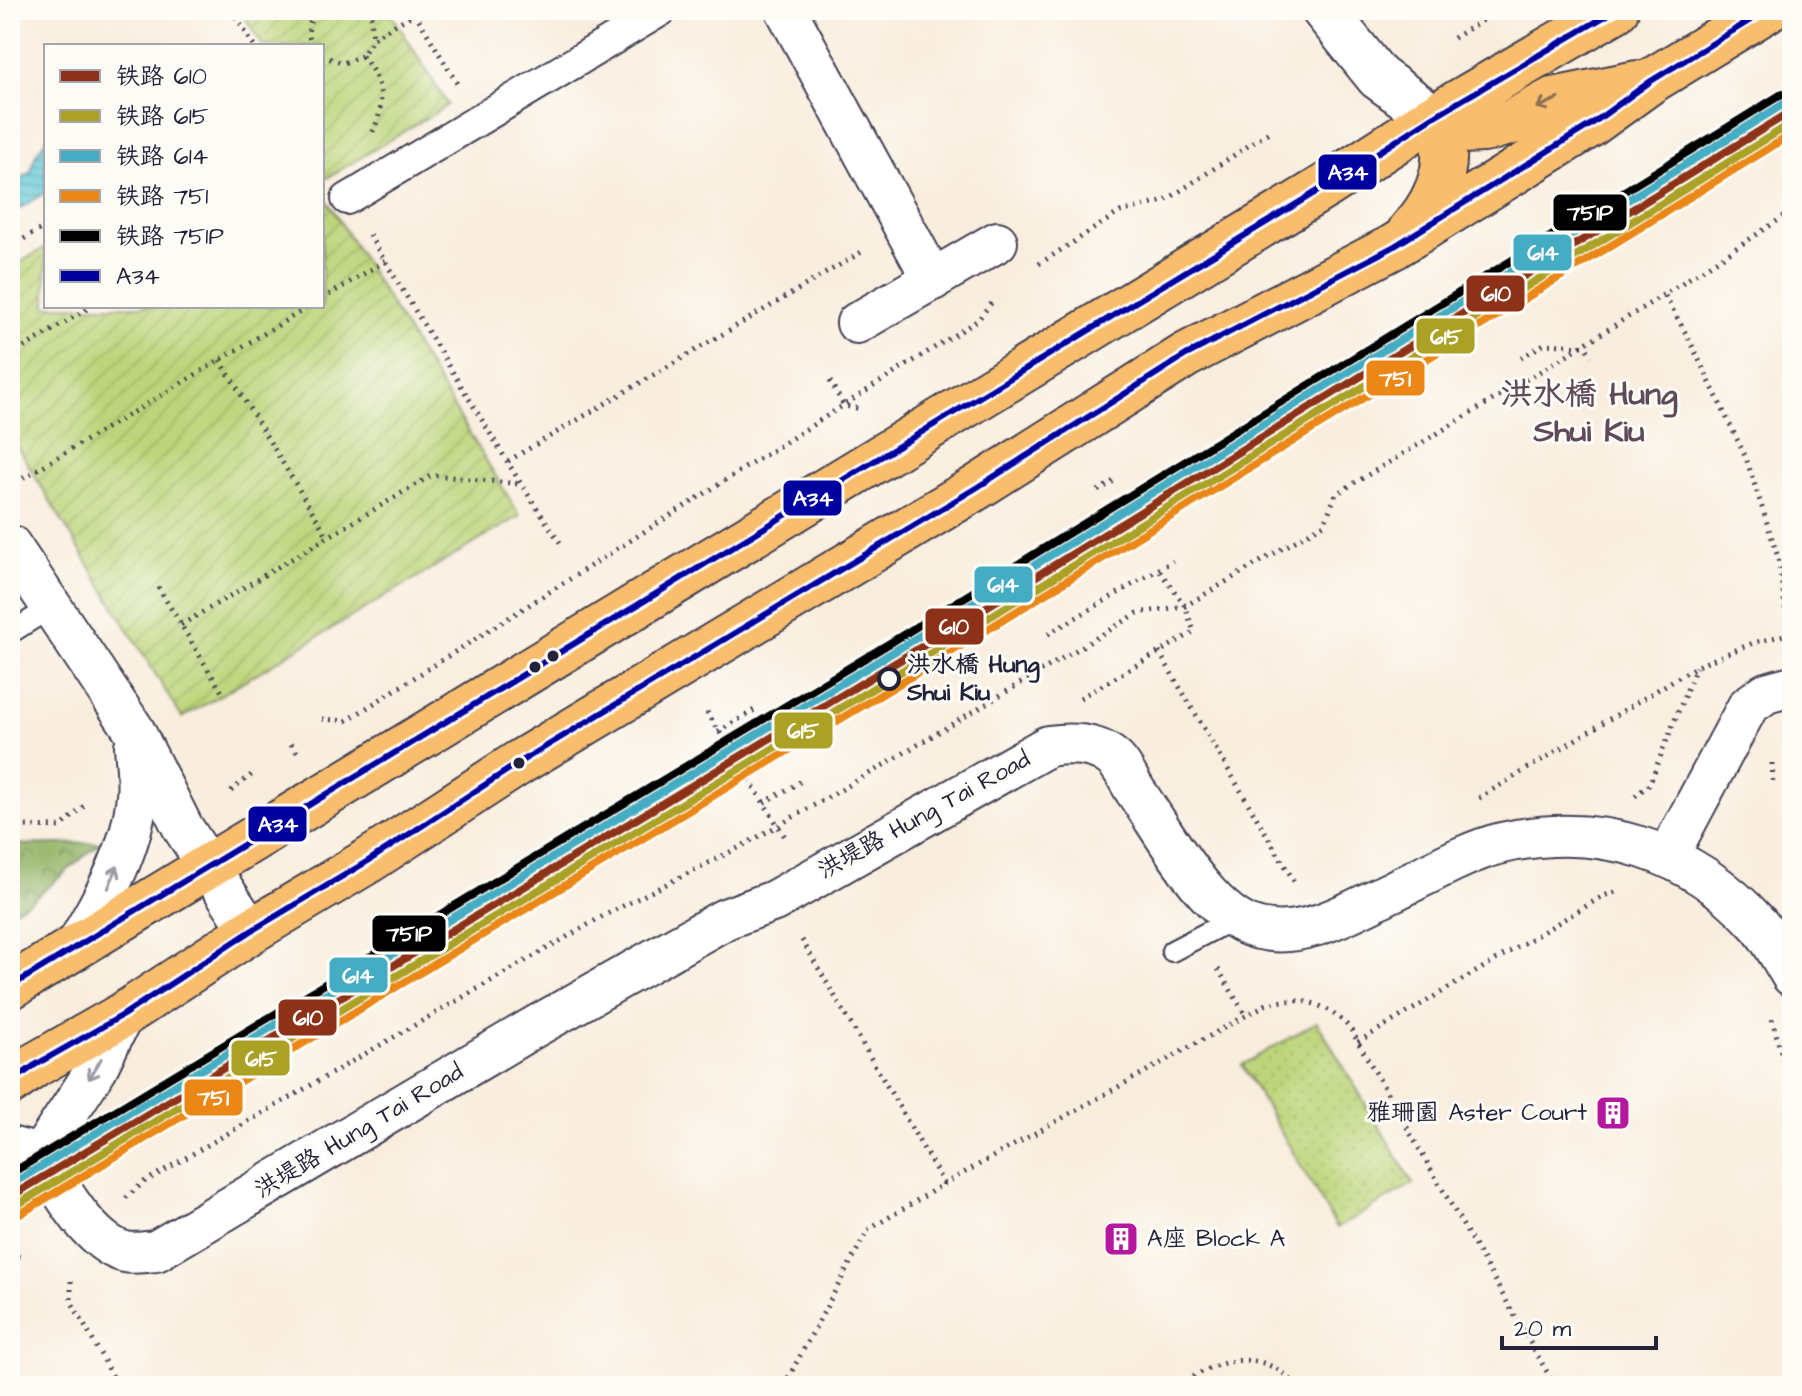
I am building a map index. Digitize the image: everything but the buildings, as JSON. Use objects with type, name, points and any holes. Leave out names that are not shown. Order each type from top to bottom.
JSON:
[{"type":"main road","points":[[10,987],[566,651],[1285,211],[1433,117],[1616,10]]},
{"type":"main road","points":[[10,1083],[368,861],[520,762],[976,488],[1186,355],[1393,247],[1767,10]]},
{"type":"main road","points":[[1433,117],[1460,131],[1484,130],[1512,122],[1553,100],[1651,81]]},
{"type":"main road","points":[[1393,247],[1427,213],[1439,188],[1443,141],[1433,117]]},
{"type":"street","points":[[347,199],[662,10]]},
{"type":"street","points":[[786,10],[933,280]]},
{"type":"street","points":[[1324,10],[1378,77],[1433,117]]},
{"type":"street","points":[[857,323],[997,242]]},
{"type":"street","points":[[10,545],[134,730],[174,813],[251,931]]},
{"type":"street","points":[[1668,856],[1748,706],[1766,693],[1792,686]]},
{"type":"street","points":[[76,946],[106,895],[126,846],[137,794],[134,730]]},
{"type":"street","points":[[1070,742],[1113,757],[1206,893],[1216,927],[1290,931],[1333,920],[1499,844],[1556,834],[1613,839],[1668,856],[1719,886],[1761,927],[1792,976]]},
{"type":"street","name":"洪堤路 Hung Tai Road","points":[[123,1015],[97,1068],[25,1151],[106,1244],[127,1253],[156,1251],[519,1036],[725,919],[774,901],[1048,746],[1070,742]]},
{"type":"lane","points":[[10,633],[50,608]]},
{"type":"lane","points":[[1172,951],[1216,927]]},
{"type":"path","points":[[232,10],[253,44]]},
{"type":"path","points":[[311,44],[308,23],[316,10]]},
{"type":"path","points":[[365,10],[371,17],[373,38]]},
{"type":"path","points":[[1453,38],[1500,10]]},
{"type":"path","points":[[324,57],[343,63],[362,56],[373,38],[415,13],[479,120]]},
{"type":"path","points":[[362,56],[374,70],[381,87],[380,114],[369,139]]},
{"type":"path","points":[[1027,272],[1120,212],[1165,201],[1269,132]]},
{"type":"path","points":[[347,199],[521,484],[563,547]]},
{"type":"path","points":[[131,1195],[144,1182],[603,916],[780,825],[1138,613],[1185,606],[1324,524],[1336,494],[1585,346],[1792,211]]},
{"type":"path","points":[[10,247],[44,227]]},
{"type":"path","points":[[508,461],[866,249]]},
{"type":"path","points":[[324,298],[385,261]]},
{"type":"path","points":[[1665,296],[1746,458],[1778,557],[1790,645]]},
{"type":"path","points":[[322,719],[346,721],[978,320],[995,298]]},
{"type":"path","points":[[10,356],[89,308]]},
{"type":"path","points":[[23,478],[307,308]]},
{"type":"path","points":[[1521,358],[1544,344],[1585,346]]},
{"type":"path","points":[[1585,346],[1592,356]]},
{"type":"path","points":[[220,360],[328,537]]},
{"type":"path","points":[[830,381],[844,406]]},
{"type":"path","points":[[844,406],[871,411]]},
{"type":"path","points":[[181,625],[432,475],[521,484]]},
{"type":"path","points":[[1098,491],[1117,479]]},
{"type":"path","points":[[1048,634],[1173,561]]},
{"type":"path","points":[[1070,742],[1080,698],[1194,632],[1185,606],[1159,570]]},
{"type":"path","points":[[158,587],[223,694]]},
{"type":"path","points":[[1469,804],[1697,666],[1753,643],[1790,634]]},
{"type":"path","points":[[1159,652],[1298,889]]},
{"type":"path","points":[[1628,798],[1639,795],[1649,785],[1697,666]]},
{"type":"path","points":[[718,732],[756,709]]},
{"type":"path","points":[[707,712],[793,849]]},
{"type":"path","points":[[764,803],[800,782]]},
{"type":"path","points":[[1481,797],[1504,794]]},
{"type":"path","points":[[10,828],[61,827],[85,805]]},
{"type":"path","points":[[1358,1042],[1603,896],[1625,889]]},
{"type":"path","points":[[1216,927],[1246,1016]]},
{"type":"path","points":[[798,933],[944,1184]]},
{"type":"path","points":[[775,1386],[787,1380],[868,1230],[944,1184],[1265,1005],[1283,1000],[1302,1000],[1320,1004],[1337,1014],[1350,1028],[1555,1386]]},
{"type":"path","points":[[1771,1016],[1792,1094]]},
{"type":"path","points":[[10,1258],[24,1256]]},
{"type":"path","points":[[71,1281],[71,1301],[118,1386]]},
{"type":"path","points":[[1180,1386],[1220,1362],[1244,1360],[1267,1365],[1288,1376],[1297,1386]]},
{"type":"green space","points":[[240,10],[389,10],[448,105],[324,180],[324,44],[262,44]]},
{"type":"green space","points":[[324,195],[520,516],[182,718],[10,435],[10,269],[44,248],[44,308],[324,308]]},
{"type":"green space","points":[[100,843],[36,897],[10,913],[10,845]]},
{"type":"green space","points":[[1317,1022],[1413,1184],[1337,1228],[1242,1065]]},
{"type":"water","points":[[44,142],[44,193],[12,210],[10,185],[31,172],[35,156]]},
{"type":"rail line","name":"751P","points":[[10,1174],[890,643],[1782,94]]},
{"type":"rail line","name":"614","points":[[10,1185],[895,651],[1787,102]]},
{"type":"rail line","name":"610","points":[[10,1197],[900,660],[1792,111]]},
{"type":"rail line","name":"615","points":[[15,1206],[905,669],[1792,123]]},
{"type":"rail line","name":"751","points":[[20,1214],[910,677],[1792,134]]},
{"type":"transit line","name":"A34","points":[[10,987],[1326,186],[1433,117],[1616,10]]},
{"type":"transit line","name":"A34","points":[[10,1083],[368,861],[520,762],[976,488],[1186,355],[1393,247],[1767,10]]},
{"type":"place","name":"洪水橋 Hung Shui Kiu","points":[[889,679]]},
{"type":"place","name":"雅珊園 Aster Court","points":[[1613,1113]]},
{"type":"place","name":"A座 Block A","points":[[1121,1239]]},
{"type":"district","name":"洪水橋 Hung Shui Kiu","points":[[1589,412]]}]
